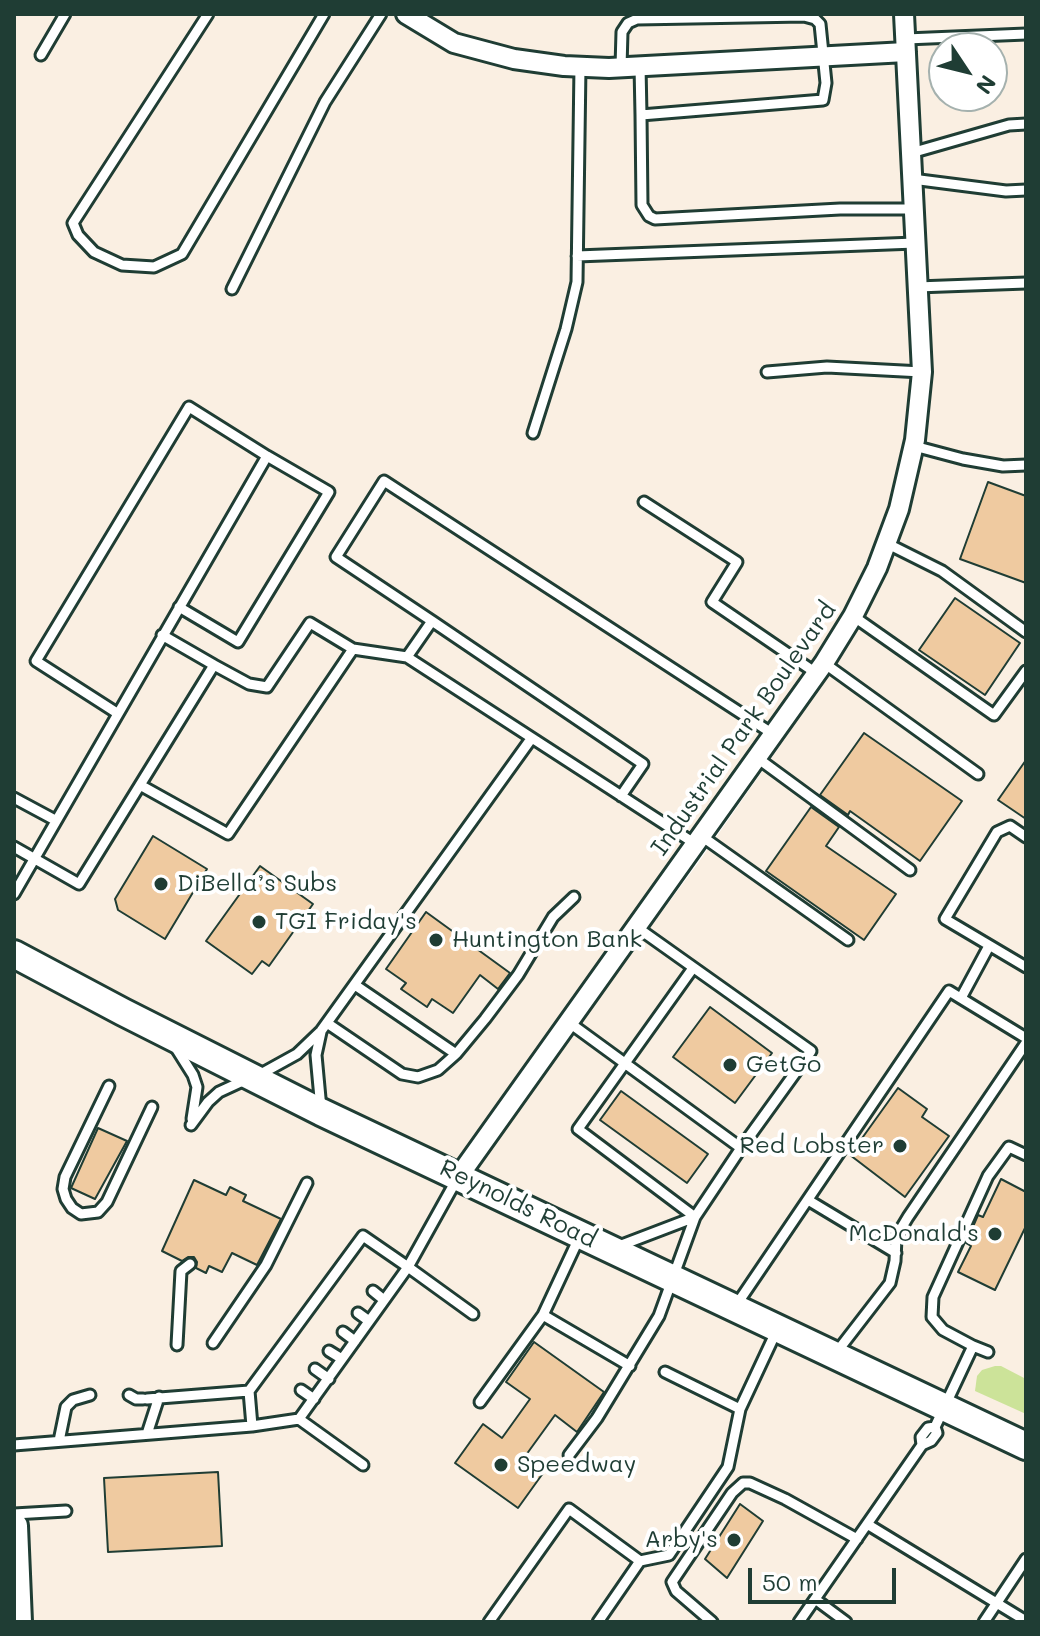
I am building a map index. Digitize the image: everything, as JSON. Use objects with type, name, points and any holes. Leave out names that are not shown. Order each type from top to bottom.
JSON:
[{"type":"main road","name":"Reynolds Road","points":[[14,954],[321,1112],[834,1355],[940,1417],[1026,1446]]},
{"type":"main road","points":[[14,1526],[18,1622]]},
{"type":"street","points":[[406,14],[454,43],[514,59],[580,66],[630,67],[823,57],[906,46]]},
{"type":"street","name":"Industrial Park Boulevard","points":[[459,1176],[820,668],[853,616],[877,568],[899,509],[914,446],[922,372],[904,14]]},
{"type":"lane","points":[[41,55],[65,14]]},
{"type":"lane","points":[[208,14],[73,223],[78,235],[94,252],[122,265],[154,267],[182,254],[324,14]]},
{"type":"lane","points":[[232,289],[325,102],[381,14]]},
{"type":"lane","points":[[641,115],[823,100],[826,83],[820,24],[815,19],[804,16],[627,18],[620,43],[630,67],[641,115],[642,205],[655,219],[840,209],[913,209]]},
{"type":"lane","points":[[906,46],[1026,34]]},
{"type":"lane","points":[[533,433],[566,329],[577,282],[580,66]]},
{"type":"lane","points":[[911,153],[1009,125],[1026,124]]},
{"type":"lane","points":[[912,179],[1006,191],[1026,190]]},
{"type":"lane","points":[[577,256],[915,243]]},
{"type":"lane","points":[[917,287],[1026,283]]},
{"type":"lane","points":[[767,372],[827,367],[922,372]]},
{"type":"lane","points":[[117,713],[36,661],[189,407],[329,492],[238,642],[179,607]]},
{"type":"lane","points":[[914,446],[1003,466],[1026,465]]},
{"type":"lane","points":[[14,894],[267,456]]},
{"type":"lane","points":[[621,796],[643,764],[336,557],[384,481],[773,734]]},
{"type":"lane","points":[[644,502],[737,562],[712,602],[820,668],[978,774]]},
{"type":"lane","points":[[886,543],[942,571],[1026,632]]},
{"type":"lane","points":[[853,616],[994,715],[1026,671]]},
{"type":"lane","points":[[407,657],[432,621]]},
{"type":"lane","points":[[162,635],[249,684],[267,687],[310,623],[353,649],[407,657],[621,796],[697,839],[848,940]]},
{"type":"lane","points":[[140,785],[228,834],[353,649]]},
{"type":"lane","points":[[14,847],[79,884],[214,665]]},
{"type":"lane","points":[[168,1035],[197,1087],[191,1125],[219,1092],[297,1054],[324,1027],[531,739]]},
{"type":"lane","points":[[756,757],[910,870]]},
{"type":"lane","points":[[14,798],[55,820]]},
{"type":"lane","points":[[1026,837],[1010,826],[997,832],[945,919],[1026,967]]},
{"type":"lane","points":[[324,1027],[402,1074],[418,1077],[438,1070],[456,1054],[518,975],[553,917],[574,897]]},
{"type":"lane","points":[[569,1455],[597,1418],[659,1316],[695,1217],[811,1051],[635,926]]},
{"type":"lane","points":[[961,998],[989,946]]},
{"type":"lane","points":[[693,968],[578,1129],[695,1217]]},
{"type":"lane","points":[[355,985],[456,1054]]},
{"type":"lane","points":[[734,1308],[949,991],[1026,1041],[896,1237],[890,1283],[834,1355]]},
{"type":"lane","points":[[567,1021],[741,1148]]},
{"type":"lane","points":[[321,1112],[316,1055],[324,1027]]},
{"type":"lane","points":[[109,1086],[65,1177],[63,1189],[66,1199],[81,1214],[98,1212],[107,1202],[152,1107]]},
{"type":"lane","points":[[988,1352],[943,1330],[932,1317],[933,1297],[988,1176],[1009,1147],[1026,1155]]},
{"type":"lane","points":[[299,1419],[408,1267],[459,1176]]},
{"type":"lane","points":[[213,1343],[266,1265],[307,1183]]},
{"type":"lane","points":[[808,1200],[896,1253]]},
{"type":"lane","points":[[610,1249],[695,1217]]},
{"type":"lane","points":[[480,1402],[543,1315],[581,1235]]},
{"type":"lane","points":[[252,1426],[249,1391],[287,1348],[329,1291],[340,1267],[363,1236],[473,1314]]},
{"type":"lane","points":[[177,1345],[181,1271],[190,1264]]},
{"type":"lane","points":[[340,1267],[350,1275]]},
{"type":"lane","points":[[373,1291],[384,1300]]},
{"type":"lane","points":[[358,1313],[369,1321]]},
{"type":"lane","points":[[543,1315],[630,1366]]},
{"type":"lane","points":[[598,1622],[640,1561],[669,1555],[728,1467],[740,1409],[778,1328]]},
{"type":"lane","points":[[343,1332],[355,1341]]},
{"type":"lane","points":[[799,1622],[922,1445],[921,1437],[940,1417],[973,1346]]},
{"type":"lane","points":[[329,1351],[342,1359]]},
{"type":"lane","points":[[268,1366],[278,1373]]},
{"type":"lane","points":[[315,1369],[329,1379]]},
{"type":"lane","points":[[665,1372],[740,1409]]},
{"type":"lane","points":[[301,1390],[314,1399]]},
{"type":"lane","points":[[129,1395],[145,1399],[249,1391]]},
{"type":"lane","points":[[59,1441],[66,1407],[73,1400],[90,1395]]},
{"type":"lane","points":[[147,1434],[159,1397]]},
{"type":"lane","points":[[14,1445],[252,1426],[299,1419],[363,1465]]},
{"type":"lane","points":[[712,1622],[676,1591],[672,1582],[732,1493],[743,1483],[750,1483],[785,1499],[857,1539]]},
{"type":"lane","points":[[489,1622],[569,1509],[640,1561]]},
{"type":"lane","points":[[14,1514],[66,1511]]},
{"type":"lane","points":[[867,1524],[1026,1621]]},
{"type":"lane","points":[[984,1622],[1026,1559]]},
{"type":"lane","points":[[815,1599],[843,1621]]},
{"type":"shaded area","points":[[14,14],[1026,14],[1026,1438],[469,1172],[698,863],[791,730],[773,717],[455,1165],[14,945]]},
{"type":"shaded area","points":[[14,961],[1026,1452],[1026,1622],[14,1622]]},
{"type":"green space","points":[[995,1366],[1026,1379],[1026,1414],[975,1391],[977,1376],[982,1370]]},
{"type":"building","points":[[988,482],[1026,496],[1026,583],[960,559]]},
{"type":"building","points":[[955,598],[1020,643],[985,695],[919,650]]},
{"type":"building","points":[[864,733],[962,801],[920,861],[850,811],[848,815],[820,795]]},
{"type":"building","points":[[1026,760],[1026,819],[998,800]]},
{"type":"building","points":[[811,807],[839,827],[826,846],[896,894],[864,940],[766,871]]},
{"type":"building","name":"DiBella’s Subs","points":[[153,836],[207,869],[165,939],[118,910],[115,899]]},
{"type":"building","name":"TGI Friday's","points":[[260,866],[313,904],[269,966],[262,961],[252,974],[206,941]]},
{"type":"building","name":"Huntington Bank","points":[[426,912],[510,973],[498,989],[480,975],[453,1013],[432,999],[427,1007],[401,989],[406,983],[386,969]]},
{"type":"building","points":[[710,1007],[772,1053],[735,1103],[673,1057]]},
{"type":"building","name":"Red Lobster","points":[[898,1088],[927,1109],[922,1117],[949,1136],[905,1197],[850,1155]]},
{"type":"building","points":[[621,1091],[708,1154],[687,1183],[600,1120]]},
{"type":"building","points":[[98,1128],[127,1141],[95,1199],[71,1188]]},
{"type":"building","name":"McDonald's","points":[[1001,1179],[1026,1192],[1026,1226],[995,1290],[958,1272],[971,1246],[966,1243],[978,1215],[983,1217]]},
{"type":"building","points":[[194,1180],[226,1195],[230,1187],[246,1195],[243,1201],[281,1219],[257,1265],[232,1253],[222,1272],[209,1266],[206,1273],[196,1268],[194,1257],[182,1261],[162,1251]]},
{"type":"building","points":[[534,1342],[604,1392],[577,1432],[555,1415],[526,1455],[546,1469],[518,1508],[455,1463],[483,1424],[502,1438],[530,1399],[506,1382]]},
{"type":"building","points":[[218,1472],[222,1546],[108,1552],[104,1478]]},
{"type":"building","name":"Arby's","points":[[740,1504],[763,1521],[727,1578],[705,1559]]},
{"type":"place","name":"DiBella’s Subs","points":[[161,884]]},
{"type":"place","name":"TGI Friday's","points":[[259,922]]},
{"type":"place","name":"Huntington Bank","points":[[436,940]]},
{"type":"place","name":"GetGo","points":[[730,1065]]},
{"type":"place","name":"Red Lobster","points":[[900,1146]]},
{"type":"place","name":"McDonald's","points":[[995,1234]]},
{"type":"place","name":"Speedway","points":[[501,1465]]},
{"type":"place","name":"Arby's","points":[[734,1540]]}]
